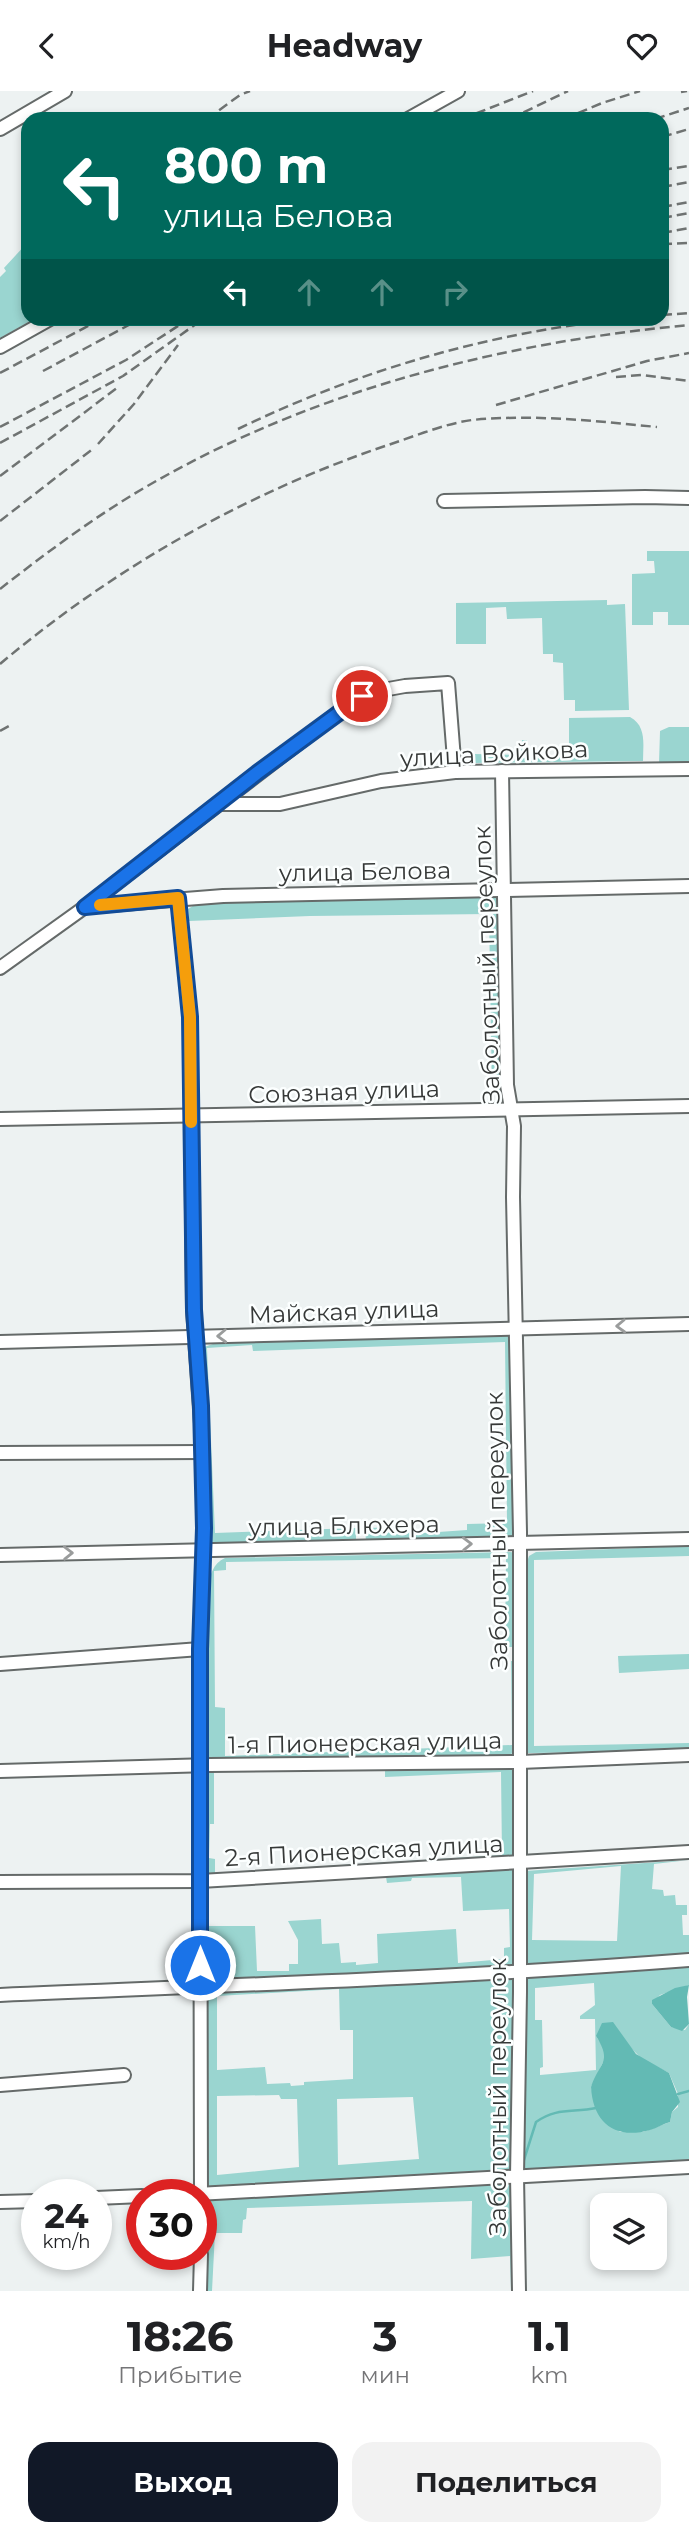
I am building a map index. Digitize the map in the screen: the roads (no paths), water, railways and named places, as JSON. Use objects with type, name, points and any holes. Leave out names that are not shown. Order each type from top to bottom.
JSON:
[{"type":"street","points":[[29,112],[65,91]]},
{"type":"street","points":[[420,112],[458,91]]},
{"type":"street","points":[[0,129],[21,117]]},
{"type":"street","points":[[0,347],[38,326]]},
{"type":"street","points":[[444,502],[689,498]]},
{"type":"street","points":[[0,968],[85,907],[366,693],[405,686],[448,683],[455,772]]},
{"type":"street","name":"улица Войкова","points":[[219,804],[280,804],[382,781],[455,772],[689,769]]},
{"type":"street","name":"Заболотный переулок","points":[[502,771],[507,1085],[514,1126],[520,1543],[521,1863],[517,2176],[519,2291]]},
{"type":"street","name":"улица Белова","points":[[85,907],[178,898],[689,886]]},
{"type":"street","points":[[178,898],[190,1017],[194,1310],[202,1453],[201,2179]]},
{"type":"street","name":"Союзная улица","points":[[0,1119],[689,1105]]},
{"type":"street","name":"Майская улица","points":[[0,1342],[689,1324]]},
{"type":"street","points":[[0,1453],[202,1453]]},
{"type":"street","name":"улица Блюхера","points":[[0,1555],[689,1539]]},
{"type":"street","points":[[0,1664],[200,1649]]},
{"type":"street","name":"1-я Пионерская улица","points":[[0,1771],[520,1762],[689,1755]]},
{"type":"street","name":"2-я Пионерская улица","points":[[0,1882],[200,1881],[689,1852]]},
{"type":"street","points":[[0,1995],[319,1983],[689,1960]]},
{"type":"street","points":[[0,2085],[124,2075]]},
{"type":"street","points":[[217,2197],[689,2167]]},
{"type":"street","points":[[0,2202],[21,2201]]},
{"type":"street","points":[[200,2291],[201,2270]]},
{"type":"waterway","points":[[678,2094],[689,2091]]},
{"type":"waterway","points":[[523,2163],[536,2122],[558,2112],[596,2108]]},
{"type":"railway","points":[[217,112],[250,91]]},
{"type":"railway","points":[[480,112],[533,91]]},
{"type":"railway","points":[[524,112],[568,91]]},
{"type":"railway","points":[[581,112],[640,91]]},
{"type":"railway","points":[[681,92],[687,91]]},
{"type":"railway","points":[[669,114],[689,108]]},
{"type":"railway","points":[[669,135],[689,129]]},
{"type":"railway","points":[[669,169],[689,166]]},
{"type":"railway","points":[[669,186],[689,182]]},
{"type":"railway","points":[[669,206],[689,202]]},
{"type":"railway","points":[[669,217],[689,213]]},
{"type":"railway","points":[[669,232],[689,228]]},
{"type":"railway","points":[[669,244],[689,243]]},
{"type":"railway","points":[[669,314],[689,313]]},
{"type":"railway","points":[[0,589],[106,511],[207,454],[272,424],[407,377],[476,359],[547,344],[689,325]]},
{"type":"railway","points":[[0,373],[88,326]]},
{"type":"railway","points":[[43,371],[127,326]]},
{"type":"railway","points":[[0,427],[126,360],[178,326]]},
{"type":"railway","points":[[0,443],[123,376],[193,326]]},
{"type":"railway","points":[[238,429],[331,389],[425,357],[474,344],[567,326]]},
{"type":"railway","points":[[98,444],[134,404],[178,345]]},
{"type":"railway","points":[[496,405],[647,361],[689,353]]},
{"type":"railway","points":[[616,377],[641,375],[689,381]]},
{"type":"railway","points":[[0,476],[117,388]]},
{"type":"railway","points":[[0,664],[88,596],[182,537],[281,487],[385,446],[450,424],[495,418],[565,419],[657,427]]},
{"type":"railway","points":[[0,521],[94,448]]},
{"type":"railway","points":[[0,731],[9,726]]}]
